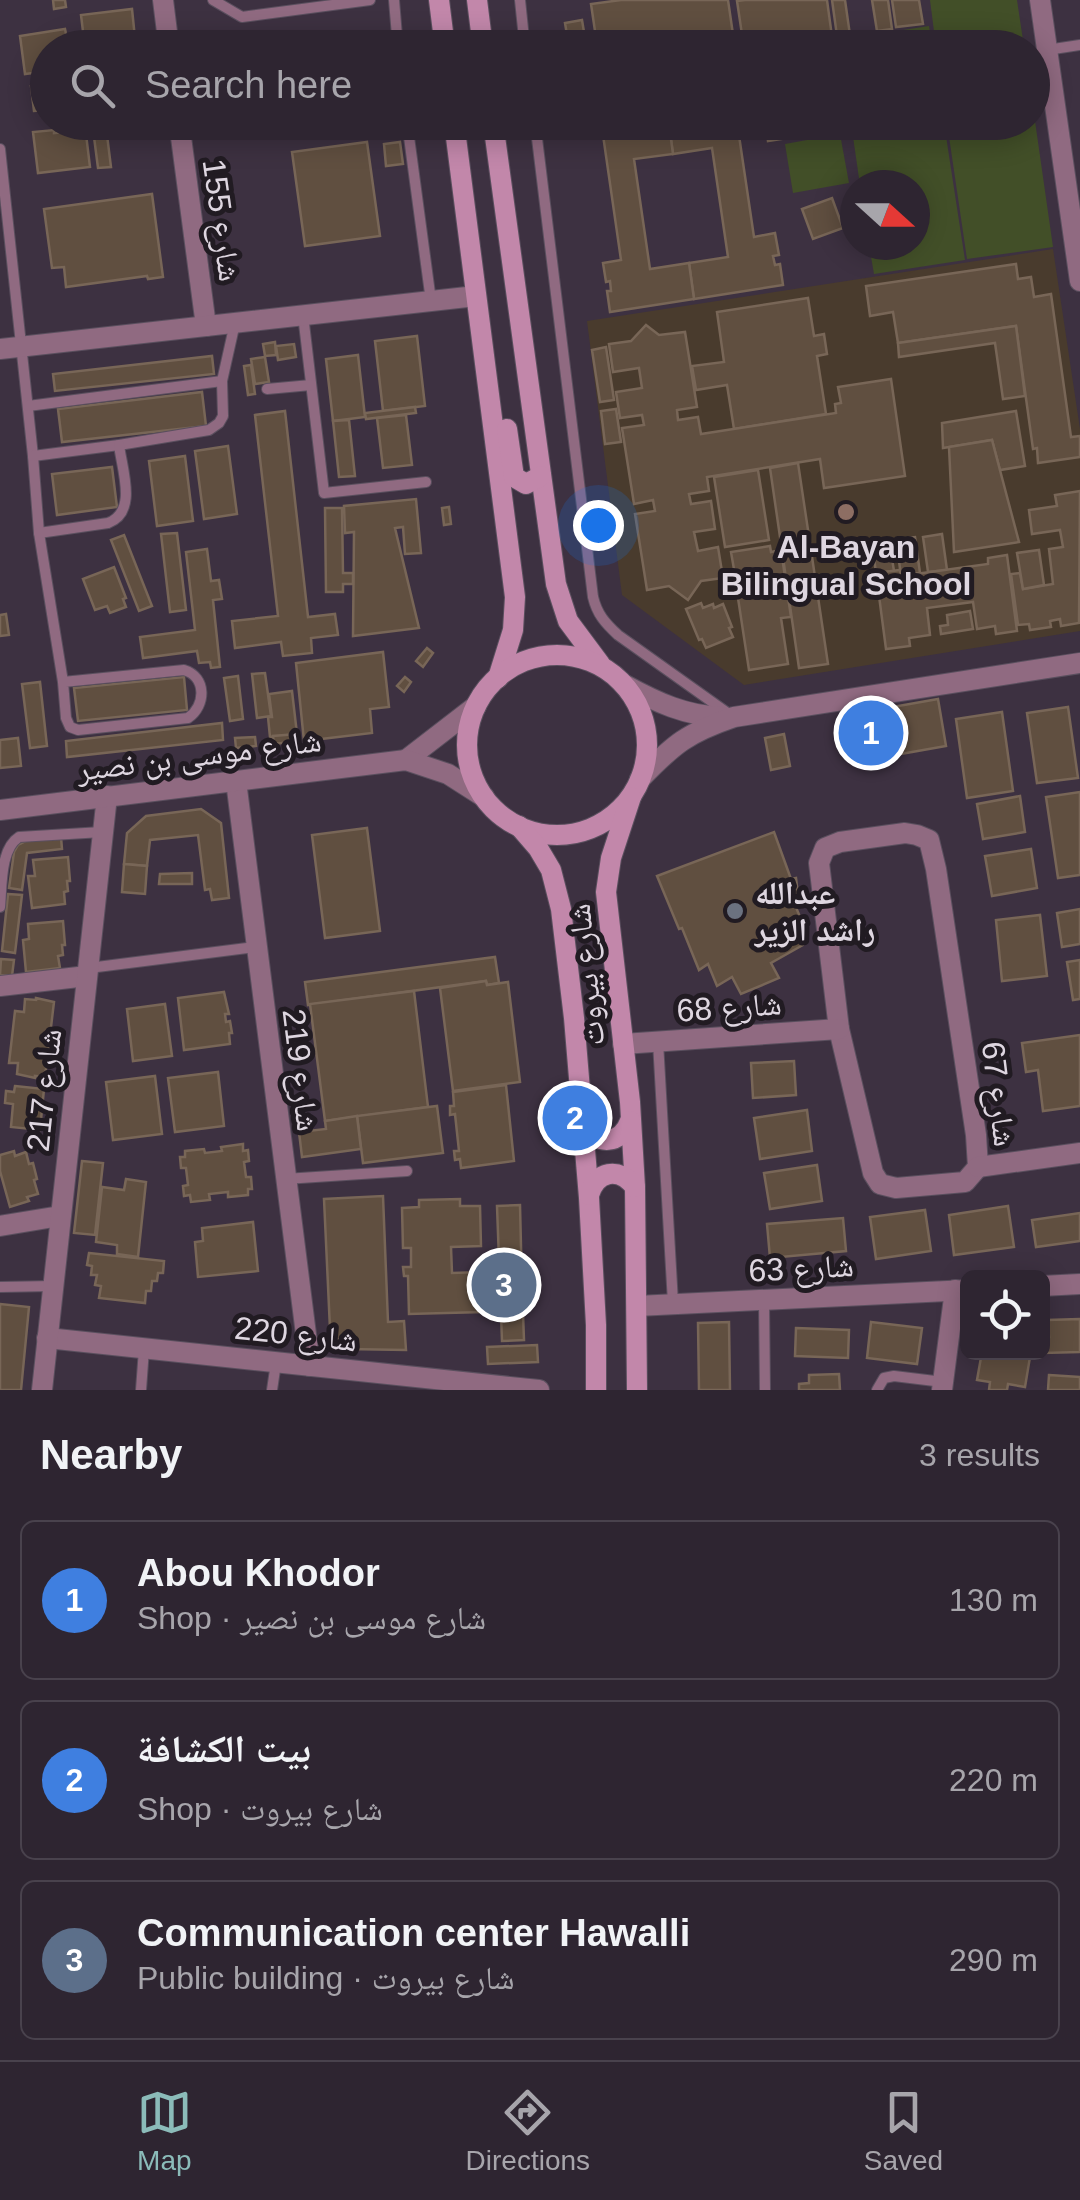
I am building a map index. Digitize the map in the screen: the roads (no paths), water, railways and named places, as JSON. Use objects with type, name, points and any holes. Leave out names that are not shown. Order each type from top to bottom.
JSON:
[{"type":"main road","points":[[439,0],[443,30]]},
{"type":"main road","points":[[477,0],[481,30]]},
{"type":"main road","points":[[456,140],[515,596],[513,630],[498,678]]},
{"type":"main road","points":[[494,140],[556,584],[574,631],[636,702],[647,740],[646,760],[635,788],[619,810],[604,821],[571,834],[535,832],[518,826],[494,809],[476,783],[468,752],[476,706],[510,668],[540,656],[571,656],[601,666]]},
{"type":"main road","points":[[480,326],[498,373],[514,477],[526,484],[541,476]]},
{"type":"main road","name":"شارع بيروت","points":[[635,788],[610,858],[606,892],[635,1186],[637,1390]]},
{"type":"main road","name":"شارع بيروت","points":[[518,826],[551,870],[559,898],[589,1198],[596,1390]]},
{"type":"main road","points":[[582,1125],[597,1140],[608,1141],[626,1131],[630,1120]]},
{"type":"main road","points":[[589,1198],[594,1182],[608,1174],[623,1175],[635,1186]]},
{"type":"street","points":[[163,0],[167,30]]},
{"type":"street","points":[[1040,0],[1045,30]]},
{"type":"street","points":[[1050,58],[1071,144],[1080,281]]},
{"type":"street","name":"شارع 155","points":[[181,140],[206,326]]},
{"type":"street","points":[[10,348],[476,296]]},
{"type":"street","points":[[635,788],[679,742],[702,728],[734,718],[1080,663]]},
{"type":"street","points":[[625,685],[682,712],[734,718]]},
{"type":"street","points":[[406,760],[476,706]]},
{"type":"street","name":"شارع موسى بن نصير","points":[[0,810],[406,760],[448,774],[484,797]]},
{"type":"street","name":"شارع 219","points":[[236,782],[310,1366]]},
{"type":"street","name":"شارع 217","points":[[42,1390],[107,796]]},
{"type":"street","name":"شارع 67","points":[[905,833],[929,840],[978,1168],[965,1182],[896,1188],[880,1184],[873,1173],[840,1029],[819,863],[825,848],[840,842],[905,833]]},
{"type":"street","points":[[0,986],[88,972]]},
{"type":"street","name":"شارع 68","points":[[624,1044],[840,1029]]},
{"type":"street","points":[[978,1168],[1080,1153]]},
{"type":"street","points":[[0,1226],[60,1216]]},
{"type":"street","points":[[1050,1286],[1080,1284]]},
{"type":"street","name":"شارع 63","points":[[637,1306],[960,1290]]},
{"type":"street","points":[[942,1386],[960,1295]]},
{"type":"street","name":"شارع 220","points":[[46,1338],[310,1366],[363,1381],[539,1390]]},
{"type":"lane","points":[[213,0],[242,17],[370,0]]},
{"type":"lane","points":[[394,0],[396,30]]},
{"type":"lane","points":[[520,0],[523,30]]},
{"type":"lane","points":[[1050,50],[1080,45]]},
{"type":"lane","points":[[409,140],[431,301]]},
{"type":"lane","points":[[536,140],[592,597],[603,621],[618,635],[734,718]]},
{"type":"lane","points":[[0,149],[10,348],[28,406],[39,533],[64,682],[66,718],[70,727],[78,730],[188,718],[201,703],[198,680],[192,672],[184,670],[64,682]]},
{"type":"lane","points":[[304,316],[324,493],[426,482]]},
{"type":"lane","points":[[33,456],[119,446],[214,428],[224,408],[222,381],[236,322]]},
{"type":"lane","points":[[28,406],[222,381]]},
{"type":"lane","points":[[267,390],[311,385]]},
{"type":"lane","points":[[39,533],[108,523],[122,514],[126,497],[119,446]]},
{"type":"lane","points":[[0,907],[7,848],[13,840],[103,832]]},
{"type":"lane","points":[[88,972],[255,947]]},
{"type":"lane","points":[[658,1042],[673,1304]]},
{"type":"lane","points":[[285,1179],[407,1172]]},
{"type":"lane","points":[[0,1287],[52,1286]]},
{"type":"lane","points":[[764,1300],[766,1390]]},
{"type":"lane","points":[[141,1390],[144,1348]]},
{"type":"lane","points":[[272,1390],[276,1362]]},
{"type":"lane","points":[[877,1390],[884,1378],[894,1376],[942,1386]]},
{"type":"place","name":"Al-Bayan Bilingual School","points":[[846,512]]},
{"type":"place","name":"Abou Khodor","points":[[871,733]]},
{"type":"place","name":"عبدالله راشد الزير","points":[[735,911]]},
{"type":"place","name":"بيت الكشافة","points":[[575,1118]]},
{"type":"place","name":"Communication center Hawalli","points":[[504,1285]]}]
